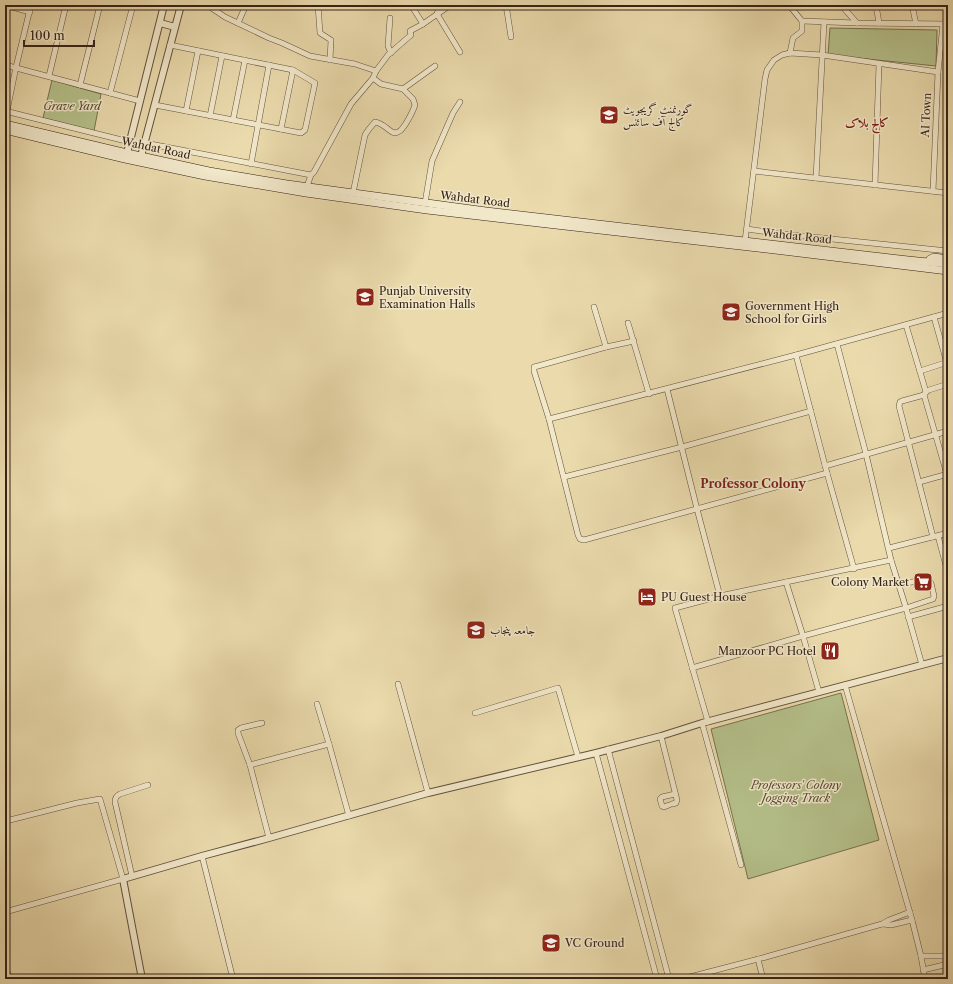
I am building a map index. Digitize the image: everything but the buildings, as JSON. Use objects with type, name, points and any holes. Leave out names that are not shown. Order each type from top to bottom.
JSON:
[{"type":"main road","name":"Wahdat Road","points":[[5,124],[126,156]]},
{"type":"main road","name":"Wahdat Road","points":[[5,130],[140,159],[204,176],[306,189],[353,193],[565,221],[745,241],[948,271]]},
{"type":"main road","name":"Wahdat Road","points":[[306,189],[427,210],[819,253],[948,264]]},
{"type":"main road","points":[[922,261],[934,258],[948,259]]},
{"type":"street","points":[[5,5],[30,12]]},
{"type":"street","points":[[31,5],[6,111],[130,142]]},
{"type":"street","points":[[49,76],[66,5]]},
{"type":"street","points":[[80,85],[100,5]]},
{"type":"street","points":[[110,93],[133,5]]},
{"type":"street","points":[[126,156],[164,5]]},
{"type":"street","points":[[140,159],[181,5]]},
{"type":"street","points":[[207,5],[225,17],[310,56],[355,64],[376,71]]},
{"type":"street","points":[[238,23],[246,5]]},
{"type":"street","points":[[318,5],[320,33],[331,40],[330,60]]},
{"type":"street","points":[[411,5],[423,24]]},
{"type":"street","points":[[440,5],[437,14],[460,52]]},
{"type":"street","points":[[306,189],[311,175],[351,104],[373,78],[376,71],[390,52],[411,35],[410,31],[446,8],[455,5]]},
{"type":"street","points":[[504,5],[507,11],[511,37]]},
{"type":"street","points":[[789,5],[802,21],[802,31],[794,38],[790,53]]},
{"type":"street","points":[[841,5],[857,23]]},
{"type":"street","points":[[876,5],[879,23]]},
{"type":"street","points":[[912,5],[916,24]]},
{"type":"street","points":[[946,5],[948,15]]},
{"type":"street","points":[[390,18],[388,46],[390,52]]},
{"type":"street","points":[[802,21],[946,24]]},
{"type":"street","points":[[816,178],[824,22]]},
{"type":"street","points":[[160,23],[175,27]]},
{"type":"street","name":"AI Town","points":[[933,191],[938,72],[946,24]]},
{"type":"street","points":[[155,105],[302,133],[305,130],[315,83],[293,70],[170,45]]},
{"type":"street","points":[[186,111],[198,51]]},
{"type":"street","points":[[745,241],[765,79],[767,70],[774,60],[782,55],[790,53],[822,55],[938,72]]},
{"type":"street","points":[[210,116],[222,56]]},
{"type":"street","points":[[233,120],[244,60]]},
{"type":"street","points":[[875,185],[879,64]]},
{"type":"street","points":[[5,65],[140,101]]},
{"type":"street","points":[[250,164],[269,65]]},
{"type":"street","points":[[403,89],[435,66]]},
{"type":"street","points":[[281,129],[293,70]]},
{"type":"street","points":[[353,193],[365,135],[369,129],[375,122],[377,122],[392,132],[399,132],[403,128],[415,105],[413,99],[403,89],[381,84],[373,78]]},
{"type":"street","points":[[425,203],[432,161],[453,113],[460,102]]},
{"type":"street","points":[[145,144],[311,175]]},
{"type":"street","points":[[754,171],[948,193]]},
{"type":"street","points":[[747,229],[948,251]]},
{"type":"street","points":[[594,307],[606,347]]},
{"type":"street","points":[[549,420],[948,313]]},
{"type":"street","points":[[920,371],[947,364],[934,317]]},
{"type":"street","points":[[628,322],[649,394]]},
{"type":"street","points":[[906,325],[948,475],[919,482]]},
{"type":"street","points":[[634,341],[606,347],[534,367],[580,539],[584,540],[827,473]]},
{"type":"street","points":[[837,344],[866,454],[891,560],[922,665]]},
{"type":"street","points":[[796,355],[854,569]]},
{"type":"street","points":[[948,384],[902,401],[899,404],[919,482],[947,565],[948,573]]},
{"type":"street","points":[[667,389],[720,596]]},
{"type":"street","points":[[564,477],[682,447],[811,411]]},
{"type":"street","points":[[825,466],[948,431]]},
{"type":"street","points":[[889,548],[948,533]]},
{"type":"street","points":[[741,865],[692,668],[674,608],[720,596],[891,560]]},
{"type":"street","points":[[692,668],[906,608],[933,598],[934,596],[929,581],[926,580],[898,584]]},
{"type":"street","points":[[786,582],[819,692]]},
{"type":"street","points":[[908,617],[948,606]]},
{"type":"street","points":[[5,912],[428,793],[596,753],[948,658]]},
{"type":"street","points":[[398,684],[428,793]]},
{"type":"street","points":[[845,685],[910,912],[925,979]]},
{"type":"street","points":[[475,713],[558,688],[578,757]]},
{"type":"street","points":[[317,704],[349,816]]},
{"type":"street","points":[[262,723],[241,728],[238,730],[238,733],[250,765],[269,838]]},
{"type":"street","points":[[661,736],[677,802],[664,807],[662,806],[660,798],[675,794]]},
{"type":"street","points":[[250,765],[329,744]]},
{"type":"street","points":[[608,749],[669,979]]},
{"type":"street","points":[[596,753],[657,979]]},
{"type":"street","points":[[132,876],[115,799],[120,794],[148,785]]},
{"type":"street","points":[[6,821],[77,803],[100,799],[123,879],[142,979]]},
{"type":"street","points":[[202,856],[233,979]]},
{"type":"street","points":[[682,979],[882,924],[910,912]]},
{"type":"street","points":[[882,924],[891,925],[912,920]]},
{"type":"street","points":[[921,956],[942,956],[948,954]]},
{"type":"street","points":[[758,959],[763,979]]},
{"type":"street","points":[[924,970],[948,964]]},
{"type":"street","points":[[5,972],[7,971],[9,979]]},
{"type":"green space","points":[[830,28],[937,30],[936,66],[828,55]]},
{"type":"green space","name":"Grave Yard","points":[[52,80],[101,94],[94,131],[43,118]]},
{"type":"green space","name":"Professors' Colony Jogging Track","points":[[841,693],[879,840],[748,879],[711,729]]},
{"type":"place","name":"گورنمنٹ گریجویٹ کالج آف سائنس","points":[[609,115]]},
{"type":"place","name":"Punjab University Examination Halls","points":[[365,297]]},
{"type":"place","name":"Government High School for Girls","points":[[731,312]]},
{"type":"place","name":"Colony Market","points":[[923,582]]},
{"type":"place","name":"PU Guest House","points":[[647,597]]},
{"type":"place","name":"جامعہ پنجاب","points":[[476,630]]},
{"type":"place","name":"Manzoor PC Hotel","points":[[830,651]]},
{"type":"place","name":"VC Ground","points":[[551,943]]},
{"type":"district","name":"کالج بلاک","points":[[867,122]]},
{"type":"district","name":"Professor Colony","points":[[753,483]]}]
